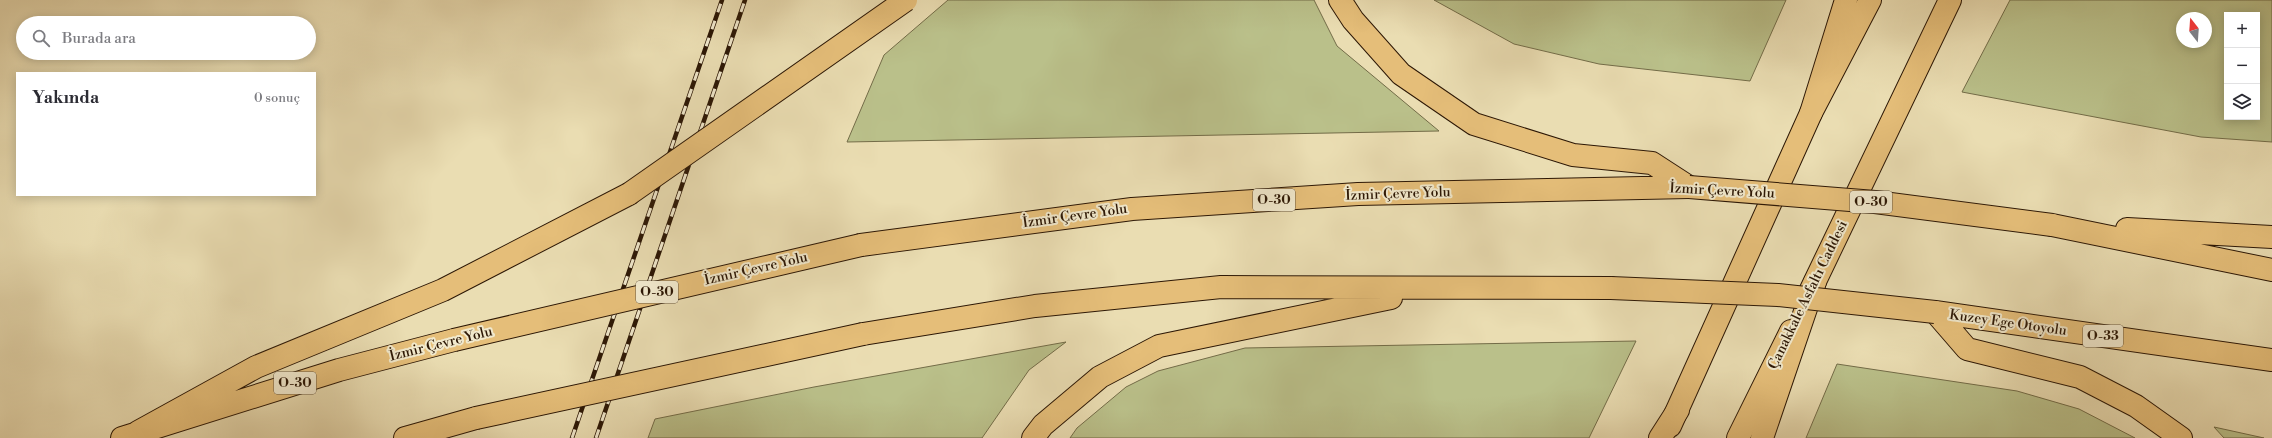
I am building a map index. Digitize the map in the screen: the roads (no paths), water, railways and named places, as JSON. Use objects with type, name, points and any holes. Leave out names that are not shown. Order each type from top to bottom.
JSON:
[{"type":"highway","points":[[130,435],[256,367],[443,290],[629,194],[906,0]]},
{"type":"highway","points":[[1340,0],[1353,20],[1401,74],[1474,124],[1573,155],[1652,163],[1689,187]]},
{"type":"highway","points":[[1811,113],[1846,0]]},
{"type":"highway","points":[[1664,438],[1678,410],[1811,113],[1870,0]]},
{"type":"highway","name":"Çanakkale Asfaltı Caddesi","points":[[1738,438],[1816,282],[1950,0]]},
{"type":"highway","name":"İzmir Çevre Yolu","points":[[130,435],[339,370],[454,340],[861,245],[1132,208],[1358,194],[1689,187],[1875,202],[2052,225]]},
{"type":"highway","points":[[2052,225],[2272,237]]},
{"type":"highway","points":[[2052,225],[2272,270]]},
{"type":"highway","points":[[1762,438],[1816,282]]},
{"type":"highway","points":[[405,438],[476,418],[863,334],[1035,306],[1221,287],[1611,288],[1778,295],[1935,312],[1967,349],[2080,377],[2136,406],[2181,438]]},
{"type":"highway","points":[[1033,438],[1043,425],[1100,376],[1160,346],[1436,288]]},
{"type":"highway","name":"Kuzey Ege Otoyolu","points":[[1935,312],[2272,360]]},
{"type":"highway","points":[[1660,438],[1678,410]]},
{"type":"railway","points":[[572,438],[722,0]]},
{"type":"railway","points":[[596,438],[745,0]]}]
